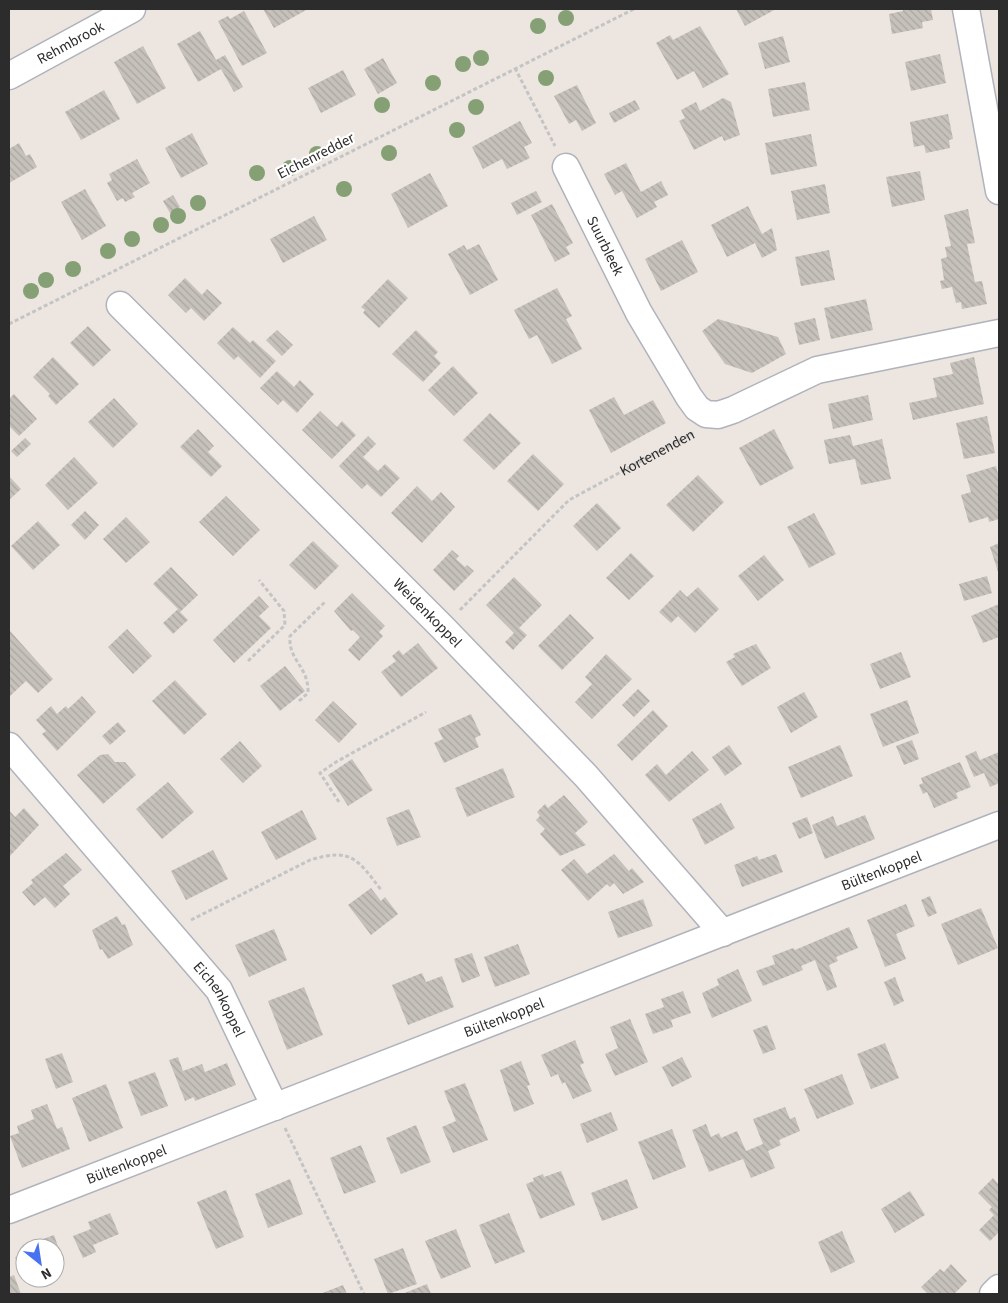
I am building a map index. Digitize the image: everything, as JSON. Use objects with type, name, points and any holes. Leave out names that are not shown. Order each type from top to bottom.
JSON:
[{"type":"street","name":"Rehmbrook","points":[[9,76],[132,9]]},
{"type":"street","points":[[966,9],[999,191]]},
{"type":"street","name":"Suurbleek","points":[[566,167],[639,313],[689,397],[697,408],[706,414]]},
{"type":"street","name":"Weidenkoppel","points":[[120,305],[443,628],[586,776],[724,933]]},
{"type":"street","name":"Kortenenden","points":[[706,414],[718,415],[733,410],[817,370],[999,334]]},
{"type":"street","name":"Eichenkoppel","points":[[9,746],[219,990],[275,1107]]},
{"type":"street","name":"Bültenkoppel","points":[[9,1210],[999,826]]},
{"type":"street","points":[[993,1294],[999,1288]]},
{"type":"path","name":"Eichenredder","points":[[9,324],[634,9]]},
{"type":"path","points":[[515,68],[566,167]]},
{"type":"path","name":"Kortenenden","points":[[443,628],[569,500],[692,434],[706,414]]},
{"type":"path","points":[[248,661],[285,625],[284,611],[259,580]]},
{"type":"path","points":[[299,700],[308,693],[308,679],[289,647],[290,636],[326,601]]},
{"type":"path","points":[[339,802],[320,773],[336,762],[426,712]]},
{"type":"path","points":[[168,932],[310,860],[326,854],[351,856],[360,862],[382,891]]},
{"type":"path","points":[[275,1107],[364,1294]]},
{"type":"building","points":[[263,9],[308,9],[274,28]]},
{"type":"building","points":[[736,9],[776,9],[745,26]]},
{"type":"building","points":[[903,9],[931,9],[933,20],[922,22],[923,28],[892,34],[889,14],[903,11]]},
{"type":"building","points":[[244,11],[267,53],[242,66],[218,21],[228,16],[230,19]]},
{"type":"building","points":[[700,26],[729,74],[703,88],[694,71],[677,80],[656,43],[670,35],[673,40]]},
{"type":"building","points":[[200,31],[216,60],[225,55],[243,87],[234,92],[221,69],[198,82],[177,44]]},
{"type":"building","points":[[783,36],[790,62],[765,69],[758,43]]},
{"type":"building","points":[[143,46],[166,88],[137,104],[114,62]]},
{"type":"building","points":[[940,54],[946,83],[911,91],[905,62]]},
{"type":"building","points":[[383,58],[397,83],[378,94],[364,69]]},
{"type":"building","points":[[343,70],[356,95],[321,113],[308,88]]},
{"type":"building","points":[[805,82],[810,110],[773,117],[768,89]]},
{"type":"building","points":[[577,85],[596,123],[582,131],[576,120],[569,124],[554,96]]},
{"type":"building","points":[[104,90],[120,119],[81,140],[65,112]]},
{"type":"building","points":[[723,98],[731,102],[740,135],[724,141],[722,136],[694,150],[679,121],[685,118],[681,110],[696,102],[700,111]]},
{"type":"building","points":[[635,100],[640,109],[614,123],[609,113]]},
{"type":"building","points":[[948,114],[953,139],[949,140],[950,148],[926,153],[924,145],[914,147],[910,122]]},
{"type":"building","points":[[520,121],[532,143],[524,147],[530,158],[507,169],[502,159],[483,169],[472,147]]},
{"type":"building","points":[[192,133],[208,164],[181,178],[165,148]]},
{"type":"building","points":[[811,134],[817,166],[771,175],[765,143]]},
{"type":"building","points":[[19,143],[26,156],[30,154],[37,167],[9,183],[9,149]]},
{"type":"building","points":[[137,159],[150,183],[132,193],[135,197],[125,202],[123,198],[117,201],[107,183],[112,180],[109,174]]},
{"type":"building","points":[[626,163],[641,192],[661,181],[668,195],[654,202],[657,207],[637,218],[622,191],[615,195],[604,174]]},
{"type":"building","points":[[920,171],[925,200],[892,207],[886,177]]},
{"type":"building","points":[[430,173],[448,206],[408,228],[391,194]]},
{"type":"building","points":[[825,184],[830,213],[797,220],[791,191]]},
{"type":"building","points":[[85,189],[106,226],[82,240],[61,202]]},
{"type":"building","points":[[536,191],[542,202],[517,215],[511,203]]},
{"type":"building","points":[[173,195],[180,207],[170,213],[163,201]]},
{"type":"building","points":[[552,204],[573,243],[566,247],[570,254],[555,262],[531,215]]},
{"type":"building","points":[[748,206],[762,234],[772,228],[777,250],[762,258],[755,243],[727,257],[711,225]]},
{"type":"building","points":[[968,209],[975,243],[967,244],[975,282],[982,281],[987,304],[962,309],[961,302],[956,303],[952,287],[942,289],[940,281],[944,280],[941,259],[947,257],[945,247],[951,246],[944,215]]},
{"type":"building","points":[[314,216],[327,240],[283,263],[270,239]]},
{"type":"building","points":[[682,240],[698,272],[661,291],[645,259]]},
{"type":"building","points":[[479,244],[498,280],[470,295],[448,254],[464,245],[467,250]]},
{"type":"building","points":[[829,250],[835,280],[801,286],[795,257]]},
{"type":"building","points":[[185,278],[202,295],[207,289],[222,303],[204,321],[191,308],[186,313],[168,295]]},
{"type":"building","points":[[388,279],[408,298],[379,328],[363,313],[365,310],[361,307]]},
{"type":"building","points":[[557,288],[572,316],[566,319],[582,349],[552,364],[537,335],[529,339],[514,310]]},
{"type":"building","points":[[866,299],[873,330],[831,339],[824,308]]},
{"type":"building","points":[[815,318],[820,340],[799,345],[794,323]]},
{"type":"building","points":[[718,319],[778,337],[786,354],[752,373],[725,364],[702,331]]},
{"type":"building","points":[[88,326],[111,350],[93,367],[70,343]]},
{"type":"building","points":[[233,327],[250,343],[253,340],[276,361],[260,378],[238,356],[234,360],[217,343]]},
{"type":"building","points":[[277,330],[293,345],[282,356],[266,340]]},
{"type":"building","points":[[416,330],[438,352],[434,356],[441,363],[423,382],[392,354]]},
{"type":"building","points":[[53,357],[79,384],[56,405],[48,396],[50,394],[33,377]]},
{"type":"building","points":[[974,357],[984,404],[913,420],[909,403],[937,397],[933,378],[953,374],[950,363]]},
{"type":"building","points":[[453,366],[478,393],[454,416],[428,390]]},
{"type":"building","points":[[277,371],[294,387],[300,380],[314,394],[297,413],[283,400],[278,405],[260,388]]},
{"type":"building","points":[[14,394],[37,419],[19,436],[9,426],[9,399]]},
{"type":"building","points":[[868,395],[873,420],[833,429],[828,404]]},
{"type":"building","points":[[614,397],[624,415],[653,400],[666,423],[611,453],[589,410]]},
{"type":"building","points":[[114,398],[138,424],[113,448],[88,422]]},
{"type":"building","points":[[320,411],[337,427],[342,421],[356,435],[332,459],[302,430]]},
{"type":"building","points":[[490,413],[521,443],[494,470],[463,440]]},
{"type":"building","points":[[987,416],[995,453],[964,459],[956,423]]},
{"type":"building","points":[[198,429],[214,446],[208,452],[222,466],[211,477],[180,447]]},
{"type":"building","points":[[774,429],[794,468],[760,486],[739,448]]},
{"type":"building","points":[[850,435],[853,446],[882,439],[891,479],[861,485],[855,459],[829,464],[824,440]]},
{"type":"building","points":[[368,436],[376,444],[363,457],[378,471],[385,464],[400,478],[381,497],[367,484],[362,489],[339,466]]},
{"type":"building","points":[[25,438],[31,444],[17,457],[11,451]]},
{"type":"building","points":[[533,454],[564,484],[538,511],[507,481]]},
{"type":"building","points":[[74,457],[98,483],[68,510],[45,485]]},
{"type":"building","points":[[996,466],[999,478],[999,519],[989,522],[988,517],[969,523],[961,495],[971,492],[966,475]]},
{"type":"building","points":[[698,475],[724,502],[693,532],[666,505]]},
{"type":"building","points":[[9,476],[21,489],[9,500]]},
{"type":"building","points":[[417,486],[432,501],[441,492],[455,507],[422,543],[391,513]]},
{"type":"building","points":[[226,496],[260,530],[233,556],[199,522]]},
{"type":"building","points":[[597,503],[621,528],[597,551],[573,526]]},
{"type":"building","points":[[85,511],[99,525],[85,540],[71,525]]},
{"type":"building","points":[[814,513],[836,554],[809,568],[787,527]]},
{"type":"building","points":[[126,517],[150,542],[126,563],[103,539]]},
{"type":"building","points":[[38,521],[60,545],[33,570],[11,546]]},
{"type":"building","points":[[313,541],[339,566],[315,590],[289,565]]},
{"type":"building","points":[[999,543],[999,575],[990,547]]},
{"type":"building","points":[[452,550],[459,556],[456,559],[465,567],[467,565],[474,571],[454,591],[433,570]]},
{"type":"building","points":[[631,553],[654,576],[629,600],[606,578]]},
{"type":"building","points":[[764,555],[784,580],[758,601],[738,576]]},
{"type":"building","points":[[171,567],[198,595],[180,612],[188,620],[173,634],[163,623],[178,609],[153,584]]},
{"type":"building","points":[[987,576],[992,593],[964,601],[959,584]]},
{"type":"building","points":[[514,577],[542,605],[519,628],[527,635],[513,650],[505,642],[514,633],[486,605]]},
{"type":"building","points":[[698,587],[719,609],[695,633],[678,616],[671,623],[659,612],[680,590],[687,597]]},
{"type":"building","points":[[352,593],[385,626],[379,632],[383,636],[359,661],[348,650],[360,637],[353,630],[351,631],[334,611]]},
{"type":"building","points":[[259,596],[269,607],[259,616],[271,628],[234,663],[213,640]]},
{"type":"building","points":[[999,604],[999,637],[983,643],[971,616]]},
{"type":"building","points":[[570,614],[594,638],[562,670],[538,646]]},
{"type":"building","points":[[127,629],[152,656],[133,674],[108,647]]},
{"type":"building","points":[[10,631],[53,679],[38,693],[26,681],[9,697]]},
{"type":"building","points":[[418,643],[438,668],[401,697],[381,672],[396,661],[392,656],[399,650],[403,655]]},
{"type":"building","points":[[756,644],[771,668],[742,686],[726,662],[735,657],[733,654]]},
{"type":"building","points":[[901,652],[911,677],[880,689],[870,664]]},
{"type":"building","points":[[606,654],[632,679],[592,719],[575,702],[592,684],[585,677]]},
{"type":"building","points":[[285,666],[305,691],[280,711],[260,686]]},
{"type":"building","points":[[175,680],[207,714],[184,735],[152,701]]},
{"type":"building","points":[[638,689],[650,701],[634,717],[622,705]]},
{"type":"building","points":[[804,692],[818,717],[791,733],[777,707]]},
{"type":"building","points":[[82,696],[96,712],[57,751],[42,734],[46,731],[36,720],[51,706],[57,714],[66,706],[68,709]]},
{"type":"building","points":[[907,700],[919,733],[883,747],[870,714]]},
{"type":"building","points":[[333,701],[357,724],[339,743],[315,720]]},
{"type":"building","points":[[653,710],[668,726],[632,761],[617,745]]},
{"type":"building","points":[[471,714],[481,735],[475,738],[479,747],[444,763],[434,743],[443,739],[438,729]]},
{"type":"building","points":[[118,722],[126,731],[110,745],[102,736]]},
{"type":"building","points":[[912,740],[919,759],[904,765],[896,746]]},
{"type":"building","points":[[240,741],[262,766],[243,783],[220,759]]},
{"type":"building","points":[[729,745],[742,764],[725,776],[712,757]]},
{"type":"building","points":[[840,745],[853,776],[801,798],[788,767]]},
{"type":"building","points":[[692,751],[709,770],[669,802],[645,775],[657,764],[666,775]]},
{"type":"building","points":[[976,751],[980,760],[999,752],[999,783],[990,787],[984,773],[974,777],[965,756]]},
{"type":"building","points":[[108,754],[115,762],[125,762],[136,775],[103,804],[77,775],[100,755]]},
{"type":"building","points":[[352,759],[373,790],[348,806],[328,775]]},
{"type":"building","points":[[960,762],[971,787],[956,793],[958,798],[934,808],[927,792],[923,794],[919,785],[923,783],[921,778]]},
{"type":"building","points":[[503,768],[515,797],[467,817],[455,788]]},
{"type":"building","points":[[168,782],[194,812],[162,839],[136,809]]},
{"type":"building","points":[[564,795],[588,822],[575,833],[586,845],[560,856],[540,834],[545,829],[536,820],[540,816],[537,812],[545,804],[548,808]]},
{"type":"building","points":[[721,803],[735,828],[705,845],[692,819]]},
{"type":"building","points":[[24,808],[39,825],[9,857],[9,810],[15,817]]},
{"type":"building","points":[[409,809],[421,837],[397,846],[386,818]]},
{"type":"building","points":[[302,810],[317,839],[276,860],[261,832]]},
{"type":"building","points":[[865,815],[875,839],[825,859],[812,825],[833,816],[837,826]]},
{"type":"building","points":[[807,817],[813,833],[799,839],[792,823]]},
{"type":"building","points":[[213,850],[228,879],[186,900],[171,871]]},
{"type":"building","points":[[66,853],[82,870],[63,886],[70,894],[55,908],[45,897],[34,906],[22,892],[33,883],[31,880]]},
{"type":"building","points":[[614,854],[629,871],[632,868],[644,882],[623,894],[614,883],[610,887],[607,884],[588,901],[561,870],[574,859],[587,874]]},
{"type":"building","points":[[776,854],[783,872],[742,887],[734,865],[757,856],[759,860]]},
{"type":"building","points":[[371,888],[381,901],[385,897],[398,914],[371,935],[348,905]]},
{"type":"building","points":[[930,896],[937,913],[928,917],[921,900]]},
{"type":"building","points":[[643,899],[653,926],[618,938],[608,912]]},
{"type":"building","points":[[906,904],[915,926],[896,934],[906,959],[885,967],[867,920]]},
{"type":"building","points":[[981,908],[998,948],[958,965],[941,924]]},
{"type":"building","points":[[117,916],[122,925],[125,924],[133,945],[108,959],[102,949],[100,950],[92,930]]},
{"type":"building","points":[[849,927],[858,948],[836,957],[838,961],[829,965],[837,987],[827,991],[815,960],[801,966],[803,970],[763,986],[756,971],[775,964],[772,956],[793,948],[795,950]]},
{"type":"building","points":[[274,929],[287,960],[249,977],[235,945]]},
{"type":"building","points":[[518,944],[530,974],[495,987],[484,957]]},
{"type":"building","points":[[472,953],[480,976],[462,983],[454,959]]},
{"type":"building","points":[[738,969],[752,1001],[712,1018],[702,993],[719,985],[717,979]]},
{"type":"building","points":[[422,973],[426,982],[442,976],[454,1007],[408,1025],[392,985]]},
{"type":"building","points":[[895,977],[904,1001],[894,1006],[884,982]]},
{"type":"building","points":[[304,987],[323,1035],[287,1050],[268,1001]]},
{"type":"building","points":[[683,991],[691,1013],[671,1020],[673,1027],[653,1034],[645,1014],[664,1007],[661,999]]},
{"type":"building","points":[[630,1019],[648,1062],[615,1076],[605,1054],[618,1048],[610,1027]]},
{"type":"building","points":[[767,1025],[776,1049],[763,1054],[753,1030]]},
{"type":"building","points":[[575,1040],[584,1063],[580,1065],[592,1091],[573,1099],[565,1082],[562,1084],[558,1074],[551,1077],[541,1055]]},
{"type":"building","points":[[885,1043],[899,1078],[871,1089],[857,1054]]},
{"type":"building","points":[[62,1053],[73,1082],[56,1089],[45,1059]]},
{"type":"building","points":[[178,1057],[183,1071],[202,1064],[205,1072],[227,1063],[236,1085],[195,1101],[194,1097],[185,1101],[169,1060]]},
{"type":"building","points":[[682,1057],[692,1077],[672,1087],[662,1067]]},
{"type":"building","points":[[521,1061],[530,1085],[527,1086],[534,1104],[514,1112],[500,1070]]},
{"type":"building","points":[[155,1072],[168,1106],[141,1116],[128,1082]]},
{"type":"building","points":[[842,1074],[854,1104],[817,1119],[804,1089]]},
{"type":"building","points":[[465,1083],[488,1140],[453,1153],[442,1127],[456,1121],[444,1091]]},
{"type":"building","points":[[106,1084],[123,1128],[89,1142],[72,1098]]},
{"type":"building","points":[[47,1104],[57,1129],[62,1127],[70,1149],[22,1168],[10,1136],[19,1133],[17,1126],[34,1119],[31,1110]]},
{"type":"building","points":[[785,1107],[790,1119],[795,1117],[800,1131],[779,1140],[781,1145],[768,1151],[775,1168],[751,1178],[743,1159],[709,1172],[692,1130],[706,1124],[711,1137],[719,1133],[721,1138],[737,1131],[746,1151],[763,1144],[753,1119]]},
{"type":"building","points":[[611,1112],[618,1130],[587,1143],[580,1124]]},
{"type":"building","points":[[416,1125],[431,1162],[401,1174],[386,1138]]},
{"type":"building","points":[[672,1129],[686,1167],[653,1180],[638,1142]]},
{"type":"building","points":[[361,1145],[376,1182],[344,1194],[330,1158]]},
{"type":"building","points":[[561,1171],[575,1205],[540,1219],[526,1184],[534,1181],[533,1178],[543,1174],[544,1177]]},
{"type":"building","points":[[993,1178],[999,1185],[999,1232],[990,1241],[979,1230],[994,1215],[989,1210],[992,1207],[978,1193]]},
{"type":"building","points":[[290,1179],[303,1214],[268,1228],[255,1194]]},
{"type":"building","points":[[627,1179],[638,1208],[602,1221],[591,1193]]},
{"type":"building","points":[[226,1190],[244,1237],[216,1249],[197,1202]]},
{"type":"building","points":[[910,1191],[925,1215],[895,1233],[881,1209]]},
{"type":"building","points":[[110,1213],[119,1234],[93,1245],[96,1252],[83,1258],[73,1236],[91,1229],[88,1222]]},
{"type":"building","points":[[509,1213],[525,1252],[495,1264],[479,1225]]},
{"type":"building","points":[[456,1229],[471,1267],[441,1279],[425,1241]]},
{"type":"building","points":[[842,1231],[855,1262],[831,1273],[818,1242]]},
{"type":"building","points":[[403,1248],[417,1284],[388,1294],[374,1259]]},
{"type":"building","points":[[951,1264],[967,1281],[954,1294],[928,1294],[921,1287],[940,1269],[944,1272]]},
{"type":"building","points":[[14,1275],[15,1288],[19,1288],[21,1294],[9,1294],[9,1277]]},
{"type":"building","points":[[427,1284],[431,1294],[402,1294]]},
{"type":"building","points":[[343,1285],[347,1294],[320,1294]]}]
